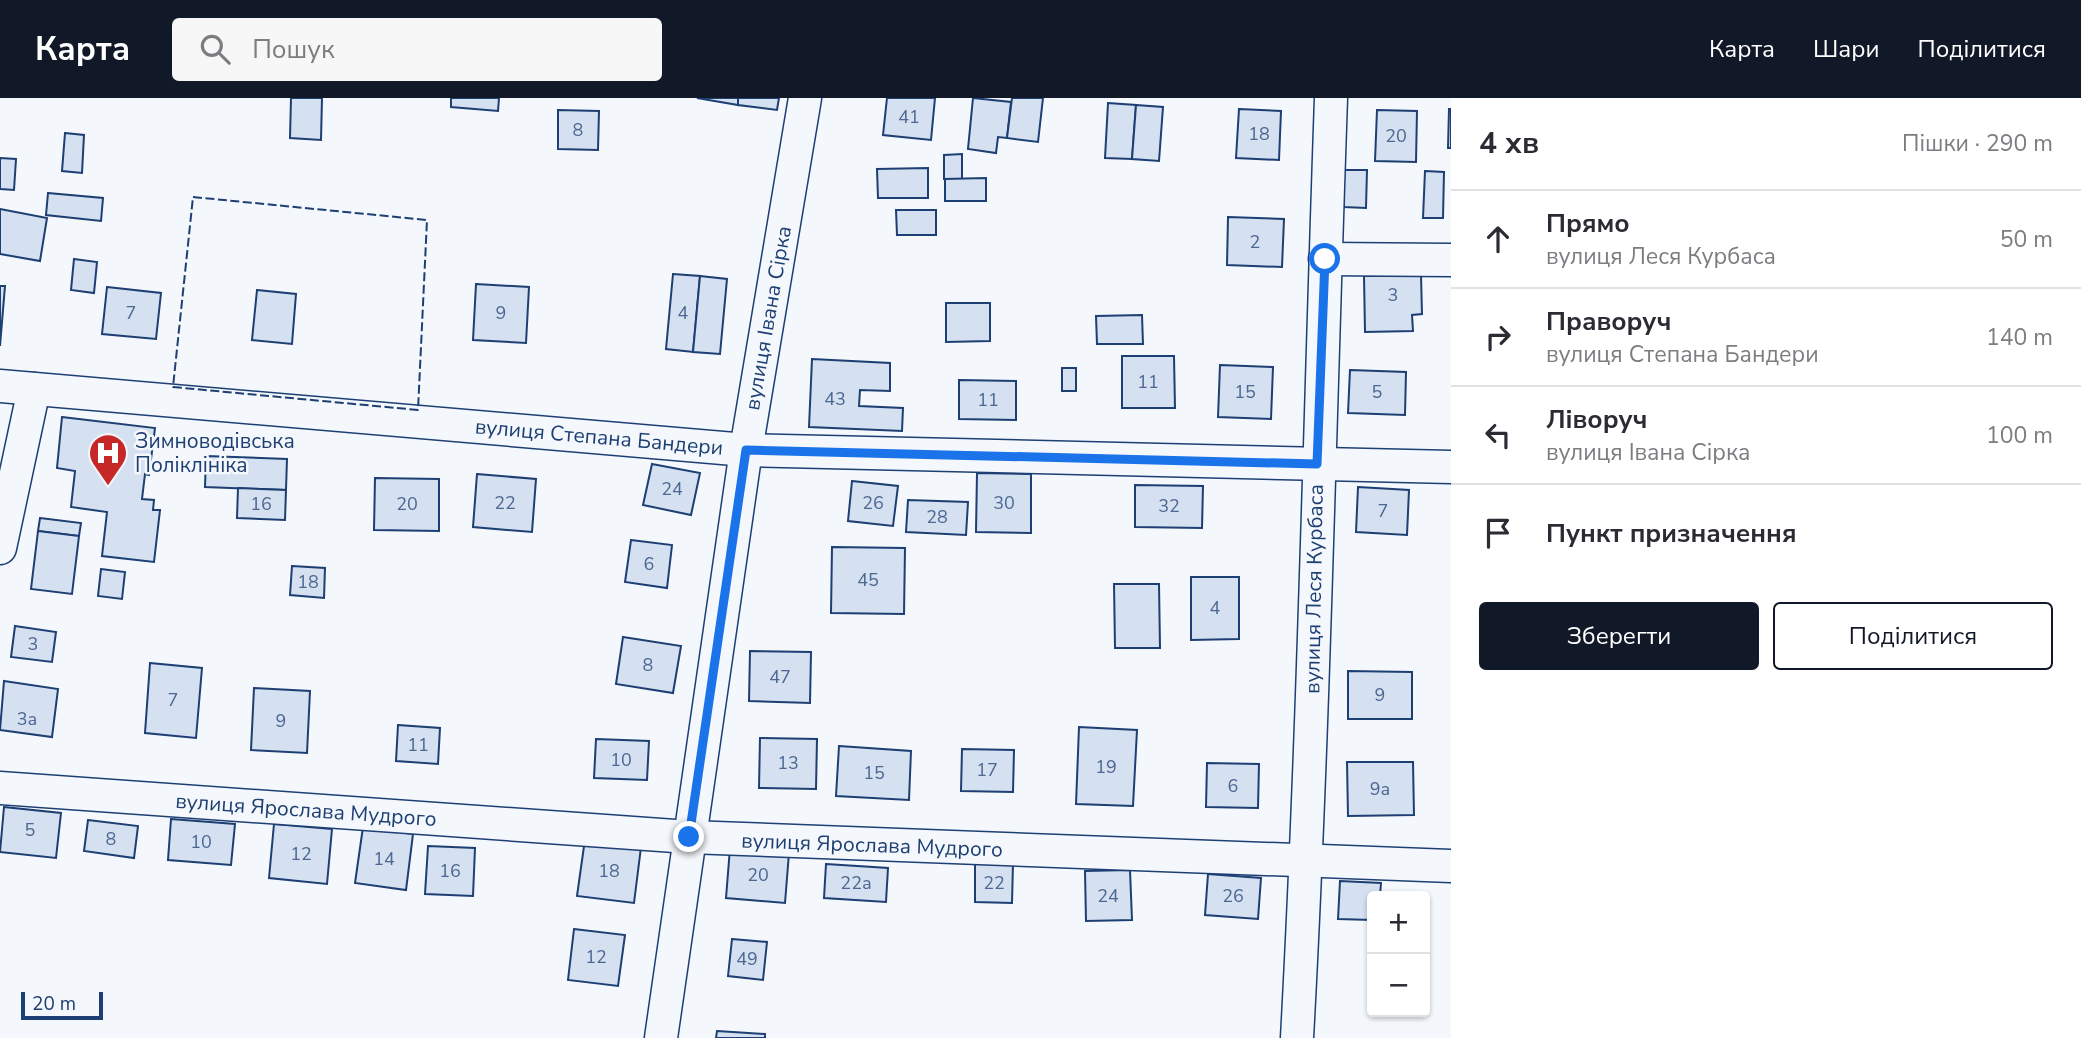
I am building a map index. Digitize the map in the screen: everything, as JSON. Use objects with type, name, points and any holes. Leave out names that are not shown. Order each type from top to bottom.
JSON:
[{"type":"street","name":"вулиця Івана Сірка","points":[[661,1038],[746,450],[806,98]]},
{"type":"street","name":"вулиця Леся Курбаса","points":[[1297,1038],[1307,863],[1317,464],[1331,98]]},
{"type":"street","points":[[1325,259],[1451,260]]},
{"type":"street","name":"вулиця Степана Бандери","points":[[0,386],[746,450],[1451,467]]},
{"type":"street","points":[[0,548],[34,389]]},
{"type":"street","name":"вулиця Ярослава Мудрого","points":[[0,788],[689,837],[1307,863],[1451,866]]},
{"type":"building","points":[[291,98],[322,98],[321,140],[290,138]]},
{"type":"building","points":[[451,98],[499,98],[498,111],[451,107]]},
{"type":"building","points":[[697,98],[738,98],[738,105]]},
{"type":"building","points":[[738,98],[779,98],[777,110],[738,105]]},
{"type":"building","points":[[887,98],[935,98],[931,140],[883,135]]},
{"type":"building","points":[[973,98],[1011,102],[1007,138],[998,137],[996,153],[968,149]]},
{"type":"building","points":[[1012,98],[1043,98],[1038,142],[1007,138]]},
{"type":"building","points":[[1108,103],[1136,105],[1132,159],[1105,158]]},
{"type":"building","points":[[1136,105],[1163,107],[1159,161],[1132,159]]},
{"type":"building","points":[[1239,109],[1281,111],[1279,160],[1236,158]]},
{"type":"building","points":[[1451,109],[1451,148],[1448,148]]},
{"type":"building","points":[[558,110],[599,111],[598,150],[558,149]]},
{"type":"building","points":[[1377,110],[1417,111],[1416,162],[1375,161]]},
{"type":"building","points":[[65,133],[84,135],[82,173],[62,171]]},
{"type":"building","points":[[962,154],[962,179],[944,179],[944,155]]},
{"type":"building","points":[[0,158],[16,159],[14,190],[0,189]]},
{"type":"building","points":[[928,168],[928,198],[878,198],[877,169]]},
{"type":"building","points":[[1344,170],[1367,170],[1366,208],[1344,207]]},
{"type":"building","points":[[1425,171],[1444,172],[1443,218],[1423,218]]},
{"type":"building","points":[[986,178],[986,201],[945,201],[945,179]]},
{"type":"building","points":[[48,193],[103,198],[101,221],[46,215]]},
{"type":"building","points":[[0,209],[47,218],[40,261],[0,254]]},
{"type":"building","points":[[896,210],[936,210],[936,235],[897,235]]},
{"type":"building","points":[[1228,217],[1284,219],[1282,267],[1227,265]]},
{"type":"building","points":[[74,259],[97,262],[94,293],[71,290]]},
{"type":"building","points":[[673,274],[700,276],[693,352],[666,349]]},
{"type":"building","points":[[1421,275],[1422,314],[1412,315],[1413,331],[1365,332],[1364,276]]},
{"type":"building","points":[[700,276],[727,279],[720,354],[693,352]]},
{"type":"building","points":[[476,284],[529,287],[526,343],[473,340]]},
{"type":"building","points":[[0,286],[5,286],[0,346]]},
{"type":"building","points":[[107,287],[161,293],[156,339],[102,334]]},
{"type":"building","points":[[257,290],[296,294],[292,344],[252,340]]},
{"type":"building","points":[[946,303],[990,303],[990,341],[946,342]]},
{"type":"building","points":[[1142,315],[1143,344],[1097,344],[1096,316]]},
{"type":"building","points":[[1122,356],[1174,356],[1175,408],[1122,408]]},
{"type":"building","points":[[812,359],[890,363],[890,391],[860,390],[859,406],[903,408],[902,431],[809,427]]},
{"type":"building","points":[[1220,365],[1273,367],[1271,419],[1218,417]]},
{"type":"building","points":[[1062,368],[1076,368],[1076,391],[1062,391]]},
{"type":"building","points":[[1350,370],[1406,372],[1405,415],[1348,413]]},
{"type":"building","points":[[959,380],[1016,381],[1016,420],[959,419]]},
{"type":"building","name":"Зимноводівська Поліклініка","points":[[62,417],[155,428],[149,475],[145,474],[142,499],[154,500],[153,510],[160,510],[154,562],[102,556],[107,512],[71,507],[75,471],[57,468]]},
{"type":"building","points":[[206,456],[287,459],[286,490],[205,487]]},
{"type":"building","points":[[652,464],[700,473],[691,515],[643,505]]},
{"type":"building","points":[[977,473],[1031,474],[1031,533],[976,532]]},
{"type":"building","points":[[477,474],[536,479],[532,532],[473,527]]},
{"type":"building","points":[[375,478],[439,479],[439,531],[374,530]]},
{"type":"building","points":[[852,481],[898,486],[893,526],[848,521]]},
{"type":"building","points":[[1135,485],[1203,486],[1202,528],[1135,527]]},
{"type":"building","points":[[1358,487],[1409,490],[1407,535],[1356,532]]},
{"type":"building","points":[[238,488],[286,490],[285,520],[237,518]]},
{"type":"building","points":[[908,500],[968,502],[966,535],[906,532]]},
{"type":"building","points":[[40,518],[81,523],[79,536],[38,531]]},
{"type":"building","points":[[38,531],[79,536],[72,594],[31,589]]},
{"type":"building","points":[[631,540],[672,545],[667,588],[625,582]]},
{"type":"building","points":[[832,547],[905,548],[904,614],[831,613]]},
{"type":"building","points":[[292,566],[325,568],[324,598],[290,595]]},
{"type":"building","points":[[101,569],[125,572],[122,599],[98,596]]},
{"type":"building","points":[[1191,577],[1239,577],[1239,639],[1191,640]]},
{"type":"building","points":[[1114,584],[1159,584],[1160,648],[1115,648]]},
{"type":"building","points":[[15,626],[56,632],[52,662],[11,657]]},
{"type":"building","points":[[623,637],[681,646],[673,693],[616,684]]},
{"type":"building","points":[[750,651],[811,652],[810,703],[749,701]]},
{"type":"building","points":[[150,663],[202,668],[196,738],[145,733]]},
{"type":"building","points":[[1348,671],[1412,672],[1412,719],[1348,719]]},
{"type":"building","points":[[4,681],[58,689],[52,737],[0,730]]},
{"type":"building","points":[[254,688],[310,691],[307,753],[251,750]]},
{"type":"building","points":[[398,725],[440,728],[438,764],[396,761]]},
{"type":"building","points":[[1079,727],[1137,730],[1133,806],[1076,804]]},
{"type":"building","points":[[760,738],[817,739],[816,789],[759,788]]},
{"type":"building","points":[[596,739],[649,741],[647,780],[594,778]]},
{"type":"building","points":[[839,746],[911,751],[909,800],[836,796]]},
{"type":"building","points":[[962,749],[1014,750],[1013,792],[961,791]]},
{"type":"building","points":[[1347,762],[1413,762],[1414,815],[1348,816]]},
{"type":"building","points":[[1207,763],[1259,764],[1258,808],[1206,807]]},
{"type":"building","points":[[4,807],[61,813],[56,858],[0,852]]},
{"type":"building","points":[[171,819],[235,824],[231,865],[168,860]]},
{"type":"building","points":[[88,820],[138,826],[134,858],[84,851]]},
{"type":"building","points":[[274,824],[332,829],[327,884],[269,878]]},
{"type":"building","points":[[363,827],[413,834],[406,890],[355,883]]},
{"type":"building","points":[[585,839],[641,847],[634,903],[577,896]]},
{"type":"building","points":[[428,846],[475,848],[473,896],[425,894]]},
{"type":"building","points":[[730,848],[789,853],[785,903],[726,898]]},
{"type":"building","points":[[975,862],[1013,863],[1012,903],[975,902]]},
{"type":"building","points":[[826,864],[888,868],[886,902],[824,898]]},
{"type":"building","points":[[1130,870],[1132,920],[1086,921],[1085,871]]},
{"type":"building","points":[[1208,874],[1261,878],[1258,919],[1205,915]]},
{"type":"building","points":[[1340,881],[1381,883],[1380,891],[1367,891],[1367,920],[1338,919]]},
{"type":"building","points":[[574,929],[625,935],[618,986],[568,980]]},
{"type":"building","points":[[732,939],[767,942],[763,980],[728,976]]},
{"type":"building","points":[[717,1031],[765,1034],[765,1038],[716,1038]]},
{"type":"fence","points":[[193,197],[427,220],[418,410],[173,387],[193,197]]},
{"type":"place","name":"Зимноводівська Поліклініка","points":[[108,487]]},
{"type":"route","points":[[689,837],[746,450],[1317,464],[1325,259]]}]
